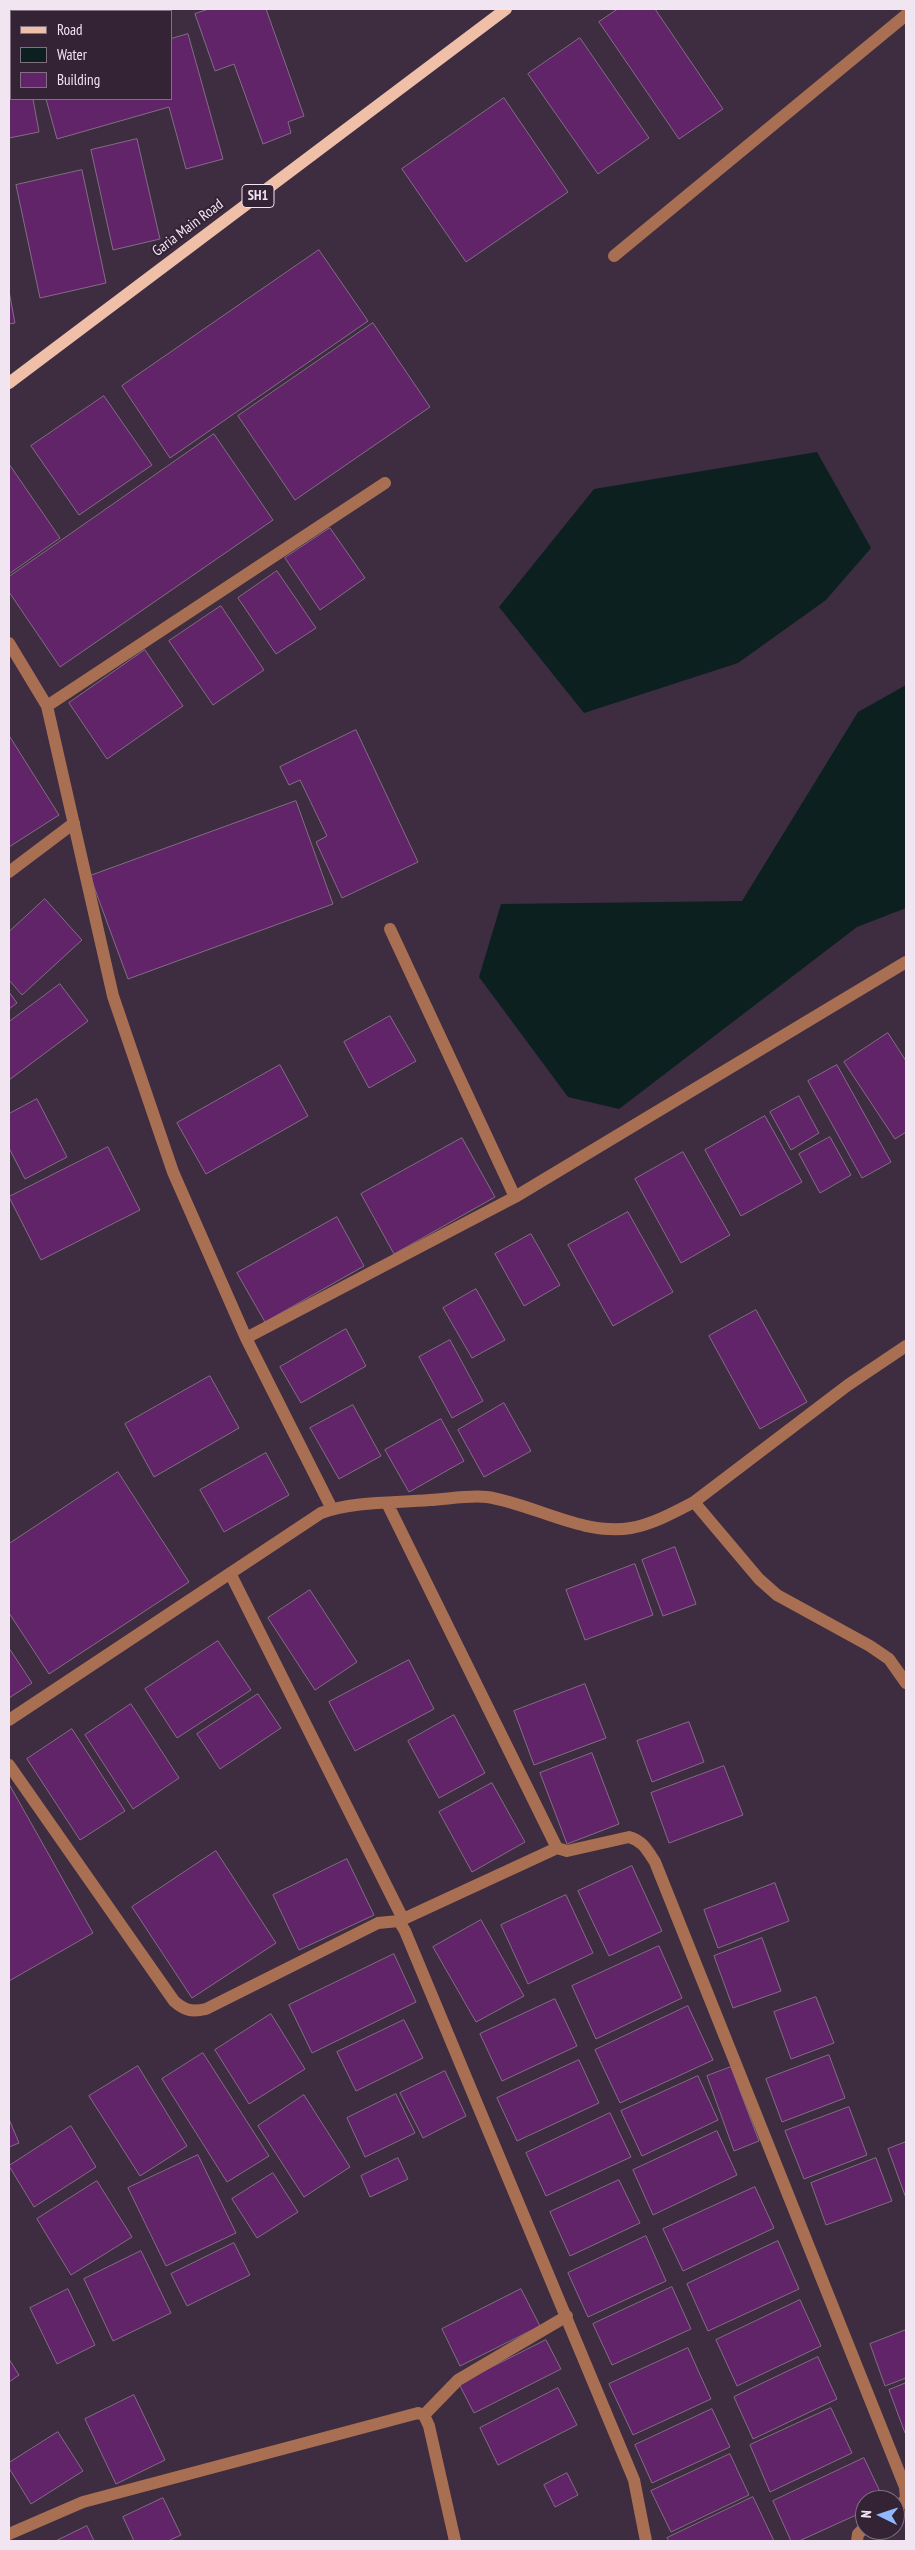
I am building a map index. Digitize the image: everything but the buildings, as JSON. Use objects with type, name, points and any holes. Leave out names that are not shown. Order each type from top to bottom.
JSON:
[{"type":"main road","name":"Garia Main Road","points":[[9,383],[506,9]]},
{"type":"street","points":[[614,256],[906,15]]},
{"type":"street","points":[[47,706],[386,483]]},
{"type":"street","points":[[9,643],[47,706],[113,996],[173,1172],[246,1338],[332,1509]]},
{"type":"street","points":[[9,872],[74,823]]},
{"type":"street","points":[[390,929],[515,1197]]},
{"type":"street","points":[[246,1338],[515,1197],[906,962]]},
{"type":"street","points":[[9,1720],[230,1573],[321,1514],[332,1509],[387,1503],[485,1497],[513,1502],[572,1522],[608,1529],[631,1528],[650,1522],[694,1502],[848,1384],[906,1346]]},
{"type":"street","points":[[694,1502],[759,1579],[777,1595],[870,1646],[889,1659],[906,1683]]},
{"type":"street","points":[[387,1503],[557,1848]]},
{"type":"street","points":[[230,1573],[401,1920],[634,2480],[646,2541]]},
{"type":"street","points":[[9,1765],[174,2001],[182,2009],[194,2012],[206,2009],[378,1923],[401,1920],[557,1848],[567,1851],[629,1837],[638,1840],[645,1846],[655,1862],[905,2487],[905,2500]]},
{"type":"street","points":[[424,2415],[458,2380],[567,2316]]},
{"type":"street","points":[[9,2534],[83,2502],[411,2413],[424,2415]]},
{"type":"street","points":[[424,2415],[429,2426],[455,2541]]},
{"type":"water","points":[[817,452],[871,548],[826,600],[738,663],[584,713],[499,607],[594,489]]},
{"type":"water","points":[[906,685],[906,908],[857,927],[619,1109],[568,1097],[479,977],[501,904],[742,901],[858,712]]}]
